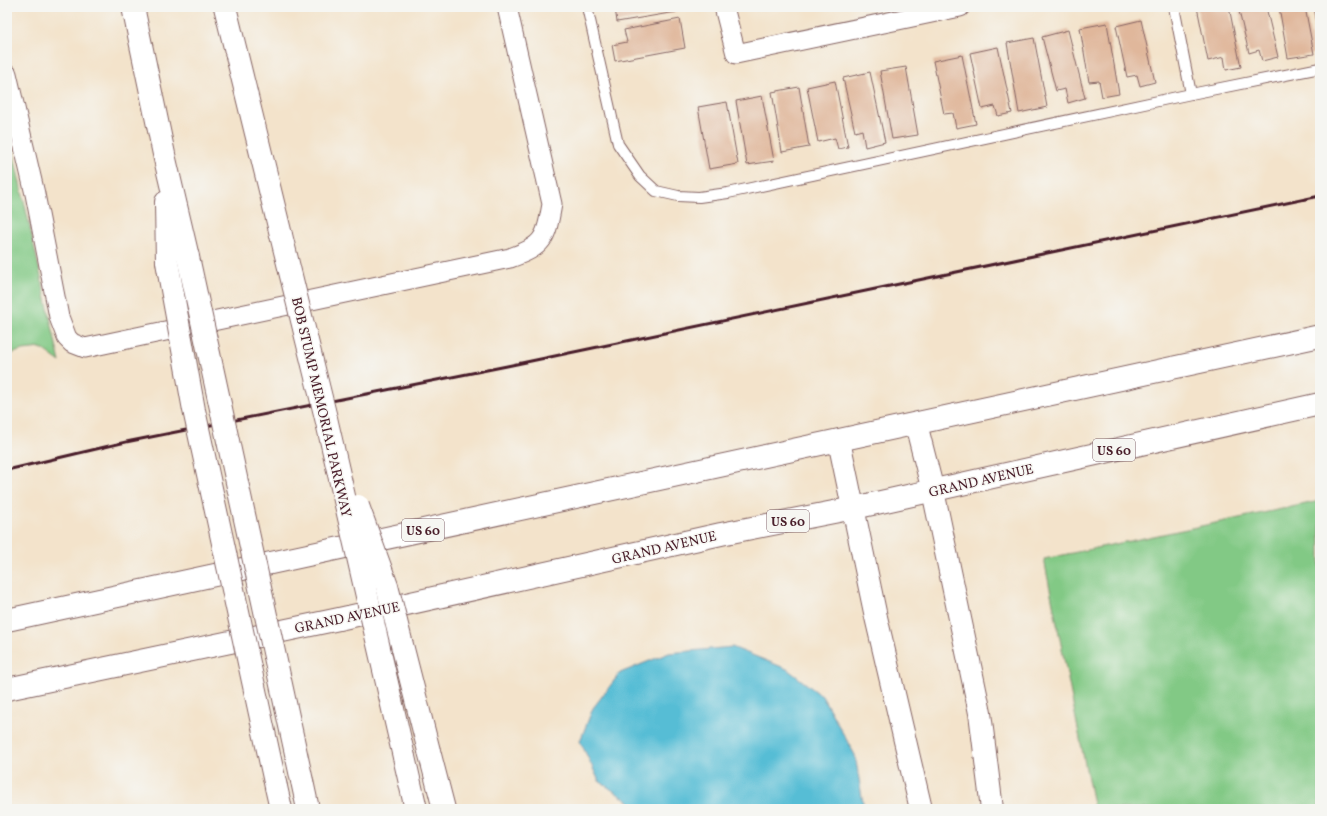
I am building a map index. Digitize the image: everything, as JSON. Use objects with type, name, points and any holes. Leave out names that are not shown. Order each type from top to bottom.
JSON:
[{"type":"highway","points":[[133,7],[308,809]]},
{"type":"highway","name":"BOB STUMP MEMORIAL PARKWAY","points":[[224,7],[326,418],[416,809]]},
{"type":"highway","points":[[165,159],[167,262],[194,410],[281,809]]},
{"type":"highway","name":"US 60","points":[[7,620],[1320,336]]},
{"type":"highway","name":"GRAND AVENUE","points":[[7,689],[340,619],[721,534],[933,491],[1320,404]]},
{"type":"highway","points":[[326,418],[387,586],[444,809]]},
{"type":"highway","points":[[916,424],[933,491],[980,713],[992,809]]},
{"type":"highway","points":[[840,440],[876,617],[922,809]]},
{"type":"street","points":[[7,74],[35,194],[61,323],[67,338],[72,343],[85,348],[510,258],[525,253],[538,246],[543,239],[549,224],[552,204],[507,7]]},
{"type":"street","points":[[724,7],[736,54],[960,7]]},
{"type":"lane","points":[[587,7],[618,144],[640,176],[656,191],[678,196],[699,197],[728,193],[1191,94],[1320,68]]},
{"type":"lane","points":[[1174,7],[1191,94]]},
{"type":"green space","points":[[7,125],[60,362],[41,348],[23,350],[7,355]]},
{"type":"green space","points":[[1320,501],[1320,809],[1094,809],[1044,559]]},
{"type":"water","points":[[732,647],[787,669],[822,696],[855,755],[864,809],[640,809],[599,781],[580,741],[593,708],[620,673],[669,653]]},
{"type":"building","points":[[675,7],[676,12],[617,22],[615,8]]},
{"type":"building","points":[[1197,7],[1229,7],[1241,67],[1226,70],[1224,57],[1208,61]]},
{"type":"building","points":[[1238,7],[1266,7],[1278,57],[1262,61],[1259,50],[1249,53]]},
{"type":"building","points":[[1279,7],[1305,7],[1314,54],[1288,58]]},
{"type":"building","points":[[1314,7],[1320,7],[1319,35]]},
{"type":"building","points":[[680,19],[685,48],[615,61],[612,45],[627,42],[624,30]]},
{"type":"building","points":[[1141,20],[1155,82],[1140,86],[1137,75],[1127,77],[1116,26]]},
{"type":"building","points":[[1107,23],[1119,94],[1102,97],[1099,81],[1089,82],[1080,28]]},
{"type":"building","points":[[1068,30],[1085,98],[1068,103],[1065,89],[1056,91],[1042,37]]},
{"type":"building","points":[[1034,38],[1047,107],[1019,113],[1007,43]]},
{"type":"building","points":[[998,47],[1012,113],[998,116],[995,106],[982,109],[970,53]]},
{"type":"building","points":[[962,55],[976,124],[956,128],[953,113],[944,114],[933,61]]},
{"type":"building","points":[[906,67],[918,135],[892,139],[880,71]]},
{"type":"building","points":[[870,72],[885,142],[865,147],[862,130],[855,132],[843,78]]},
{"type":"building","points":[[835,81],[848,147],[838,149],[835,138],[818,142],[807,87]]},
{"type":"building","points":[[799,87],[809,147],[782,152],[772,92]]},
{"type":"building","points":[[762,96],[774,161],[747,165],[736,101]]},
{"type":"building","points":[[727,102],[738,164],[709,169],[698,107]]},
{"type":"railway","points":[[7,470],[126,442],[507,366],[1320,196]]}]
